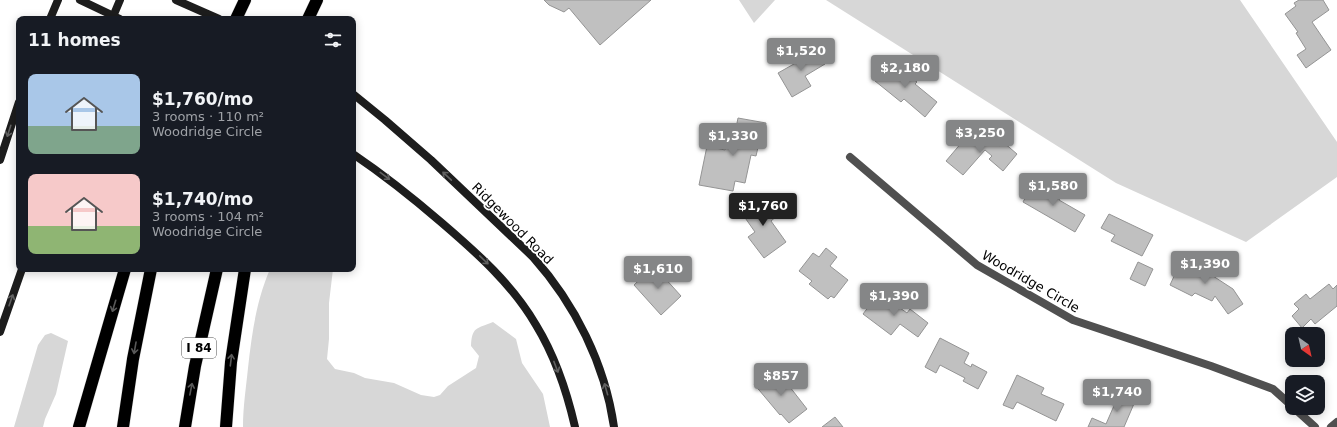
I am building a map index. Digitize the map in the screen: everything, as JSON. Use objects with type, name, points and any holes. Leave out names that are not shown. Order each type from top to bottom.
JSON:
[{"type":"highway","points":[[237,16],[245,0]]},
{"type":"highway","points":[[309,16],[317,0]]},
{"type":"highway","points":[[79,427],[124,272]]},
{"type":"highway","points":[[123,427],[133,359],[150,272]]},
{"type":"highway","name":"I 84","points":[[184,427],[195,366],[216,272]]},
{"type":"highway","points":[[226,427],[230,362],[245,272]]},
{"type":"main road","points":[[51,16],[58,0]]},
{"type":"main road","points":[[80,0],[111,16]]},
{"type":"main road","points":[[116,16],[120,0]]},
{"type":"main road","points":[[176,0],[212,16]]},
{"type":"main road","name":"Ridgewood Road","points":[[356,96],[431,160],[533,257],[546,272],[566,300],[580,324],[592,351],[606,388],[614,427]]},
{"type":"main road","points":[[0,160],[16,111]]},
{"type":"main road","points":[[356,156],[398,186],[459,237],[498,274],[514,293],[536,325],[548,347],[562,381],[574,427]]},
{"type":"main road","points":[[0,332],[21,272]]},
{"type":"street","name":"Woodridge Circle","points":[[850,157],[977,265],[1073,320],[1211,366],[1273,389],[1285,400]]},
{"type":"street","name":"Woodridge Circle","points":[[1302,415],[1315,427]]},
{"type":"street","points":[[1331,427],[1337,422]]},
{"type":"shaded area","points":[[739,0],[775,0],[754,23]]},
{"type":"shaded area","points":[[826,0],[1240,0],[1337,142],[1337,177],[1246,242],[1116,183]]},
{"type":"shaded area","points":[[269,272],[333,272],[329,303],[329,339],[327,359],[335,369],[354,373],[365,378],[394,383],[421,395],[434,397],[440,395],[448,386],[476,368],[479,356],[471,346],[472,335],[479,328],[493,322],[516,339],[522,363],[543,394],[550,427],[243,427],[253,330],[265,281]]},
{"type":"shaded area","points":[[51,333],[68,341],[56,394],[43,427],[14,427],[38,345],[45,335]]},
{"type":"building","points":[[544,0],[651,0],[600,45],[569,8],[564,12],[549,5]]},
{"type":"building","points":[[1299,0],[1323,0],[1329,10],[1312,22],[1331,50],[1306,68],[1297,55],[1306,49],[1296,33],[1298,32],[1285,14],[1296,6],[1294,3]]},
{"type":"building","points":[[815,47],[825,64],[805,76],[811,86],[792,97],[778,73],[801,60],[799,57]]},
{"type":"building","points":[[892,61],[917,82],[915,84],[937,102],[925,117],[904,99],[901,102],[875,81]]},
{"type":"building","points":[[738,118],[766,123],[762,144],[759,143],[756,156],[751,155],[745,183],[735,181],[733,191],[699,185],[707,146],[725,150],[727,137],[734,138]]},
{"type":"building","points":[[968,135],[979,145],[988,135],[1000,146],[1003,142],[1017,154],[1003,171],[989,159],[992,156],[985,150],[963,175],[946,161]]},
{"type":"building","points":[[1034,182],[1060,198],[1059,200],[1085,215],[1075,232],[1023,202]]},
{"type":"building","points":[[763,196],[778,215],[771,221],[786,242],[764,258],[748,237],[755,232],[741,212]]},
{"type":"building","points":[[1109,214],[1153,235],[1142,256],[1111,241],[1115,235],[1101,228]]},
{"type":"building","points":[[826,248],[837,257],[830,266],[848,280],[834,298],[831,296],[828,299],[809,284],[812,281],[799,271],[813,253],[819,257]]},
{"type":"building","points":[[1206,260],[1218,266],[1213,276],[1233,289],[1243,304],[1228,314],[1215,296],[1212,301],[1195,293],[1192,296],[1170,285],[1181,261],[1201,270]]},
{"type":"building","points":[[1138,262],[1153,269],[1145,286],[1130,279]]},
{"type":"building","points":[[654,266],[681,296],[661,315],[634,285]]},
{"type":"building","points":[[1329,284],[1333,289],[1337,285],[1337,306],[1315,324],[1311,319],[1301,327],[1292,316],[1299,309],[1294,304],[1306,294],[1310,299]]},
{"type":"building","points":[[879,293],[907,313],[910,309],[928,323],[918,337],[900,324],[891,335],[863,314]]},
{"type":"building","points":[[940,338],[969,353],[964,363],[971,367],[972,364],[987,372],[978,389],[963,381],[965,378],[940,365],[936,373],[925,367]]},
{"type":"building","points":[[772,370],[783,383],[786,382],[807,409],[789,423],[781,414],[780,415],[754,384]]},
{"type":"building","points":[[1017,375],[1044,388],[1041,394],[1064,404],[1056,421],[1017,402],[1013,409],[1003,405]]},
{"type":"building","points":[[1120,392],[1136,399],[1124,427],[1088,427],[1092,418],[1106,424]]},
{"type":"building","points":[[835,417],[843,427],[822,427]]}]
